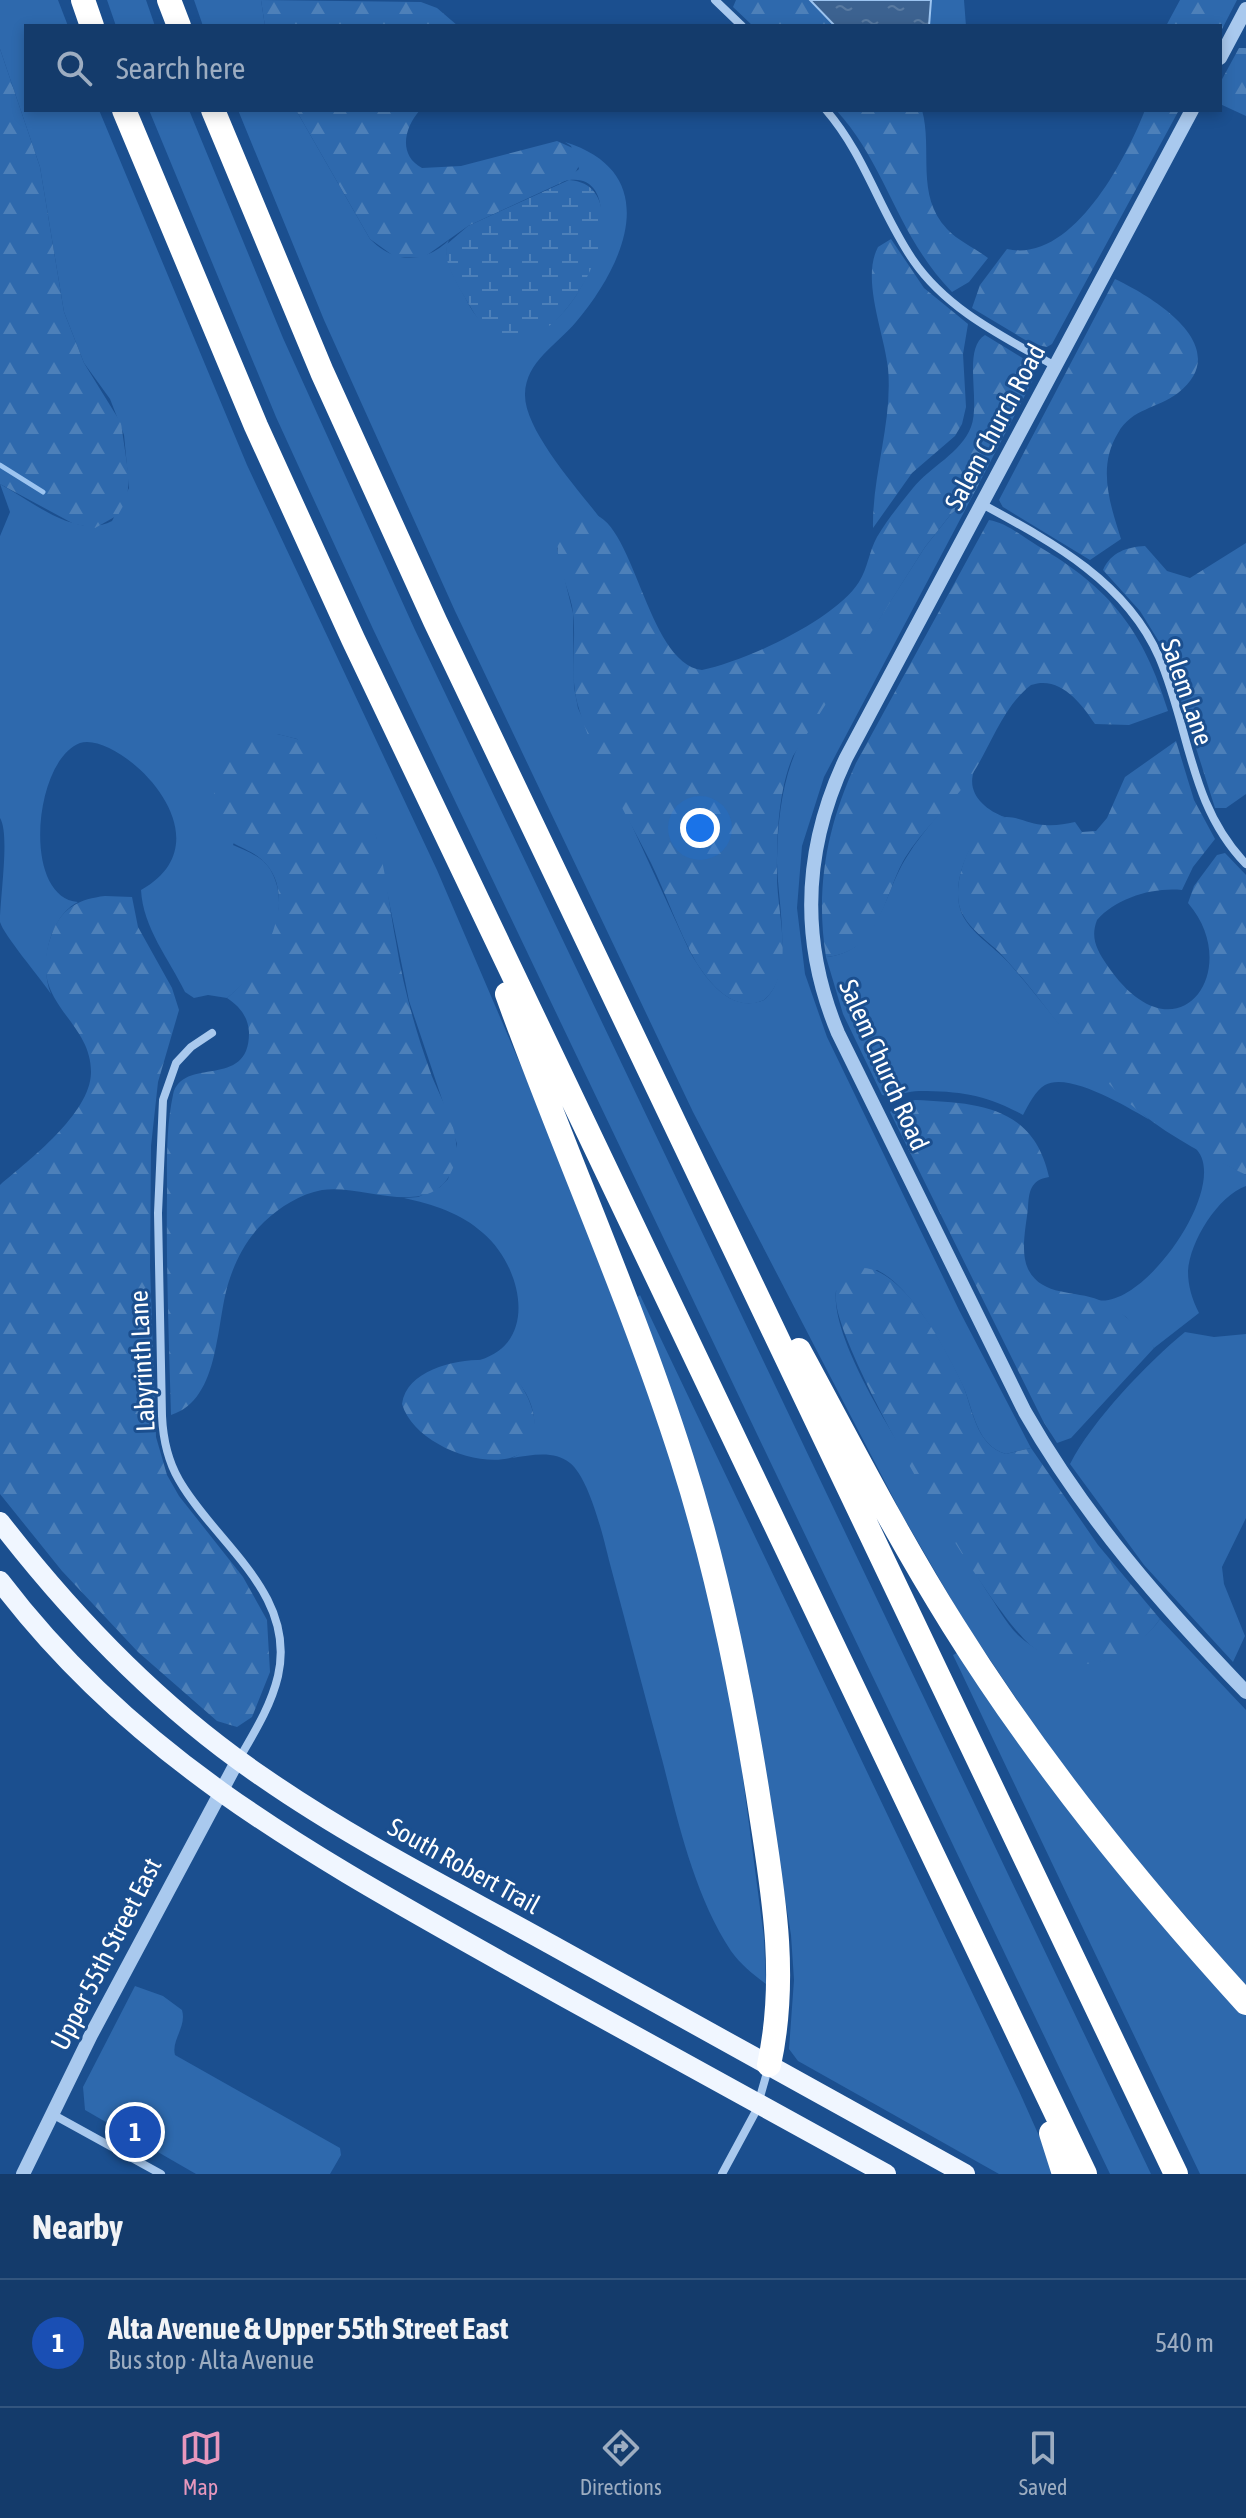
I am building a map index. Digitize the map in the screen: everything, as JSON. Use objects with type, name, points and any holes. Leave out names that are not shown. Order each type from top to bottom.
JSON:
[{"type":"highway","points":[[83,0],[91,24]]},
{"type":"highway","points":[[169,0],[178,24]]},
{"type":"highway","points":[[125,112],[262,440],[458,860],[1085,2174]]},
{"type":"highway","points":[[214,112],[378,497],[1176,2174]]},
{"type":"highway","points":[[458,860],[537,1076],[653,1373],[688,1477],[718,1587],[745,1714],[779,1946],[779,2005],[769,2065]]},
{"type":"highway","points":[[662,1098],[890,1517],[960,1636],[1086,1817],[1246,2003]]},
{"type":"highway","points":[[1022,2043],[1064,2174]]},
{"type":"main road","name":"South Robert Trail","points":[[0,1522],[48,1583],[126,1664],[238,1760],[368,1842],[965,2174]]},
{"type":"main road","points":[[0,1581],[57,1649],[112,1705],[219,1793],[352,1878],[886,2174]]},
{"type":"street","points":[[715,0],[740,24]]},
{"type":"street","points":[[1222,54],[1246,9]]},
{"type":"street","points":[[827,112],[858,155],[904,246],[930,282],[967,314],[1055,366]]},
{"type":"street","name":"Salem Church Road","points":[[1191,112],[828,798],[817,836],[809,919],[817,971],[838,1033],[990,1345],[1042,1442],[1081,1502],[1135,1573],[1246,1692]]},
{"type":"street","name":"Salem Lane","points":[[982,504],[1093,572],[1141,626],[1163,667],[1201,797],[1226,841],[1246,864]]},
{"type":"street","name":"Labyrinth Lane","points":[[212,1033],[191,1047],[176,1063],[163,1100],[158,1213],[162,1416],[167,1448],[178,1479],[254,1577],[268,1600],[278,1630],[280,1663],[275,1687],[238,1760]]},
{"type":"street","name":"Upper 55th Street East","points":[[23,2174],[238,1760]]},
{"type":"street","points":[[722,2174],[758,2105],[769,2065]]},
{"type":"street","points":[[52,2114],[161,2174]]},
{"type":"green space","points":[[0,0],[58,0],[67,24],[24,24],[24,112],[100,112],[247,465],[437,870],[527,1080],[623,1323],[678,1480],[708,1589],[734,1710],[764,1938],[766,1984],[731,1951],[698,1884],[675,1811],[600,1526],[584,1482],[570,1463],[557,1456],[542,1454],[512,1458],[526,1448],[533,1434],[534,1418],[530,1402],[509,1373],[495,1364],[480,1360],[499,1351],[511,1337],[517,1320],[515,1282],[507,1264],[483,1233],[465,1220],[436,1206],[404,1198],[418,1197],[440,1187],[448,1179],[457,1144],[409,1001],[371,822],[297,739],[277,734],[233,845],[258,857],[270,869],[277,886],[277,922],[262,957],[240,987],[227,998],[208,995],[194,998],[185,992],[158,943],[146,917],[141,890],[167,868],[176,843],[173,817],[160,792],[141,770],[119,753],[97,743],[80,743],[64,755],[52,774],[40,827],[41,854],[48,877],[60,894],[78,902],[60,919],[49,943],[46,970],[51,994],[0,922],[4,837],[0,818],[0,536],[10,512],[0,484],[54,516],[69,522],[98,526],[112,521],[129,488],[124,435],[110,399],[84,363],[64,312],[40,167],[0,49]]},
{"type":"green space","points":[[107,0],[146,0],[154,24],[115,24]]},
{"type":"green space","points":[[194,0],[261,0],[265,24],[202,24]]},
{"type":"green space","points":[[261,0],[421,2],[437,8],[456,24],[265,24]]},
{"type":"green space","points":[[736,0],[810,0],[833,24],[751,24],[733,7]]},
{"type":"green space","points":[[931,0],[964,0],[966,24],[929,24]]},
{"type":"green space","points":[[1180,0],[1237,0],[1222,29],[1222,24],[1167,24]]},
{"type":"green space","points":[[1239,48],[1246,48],[1246,116],[1222,105],[1222,79]]},
{"type":"green space","points":[[0,49],[40,167],[64,312],[84,363],[121,423],[129,478],[127,499],[118,515],[95,528],[74,524],[0,484]]},
{"type":"green space","points":[[150,112],[190,112],[283,338],[415,630],[1151,2174],[1110,2174],[373,629],[276,417]]},
{"type":"green space","points":[[239,112],[297,112],[370,239],[389,253],[399,257],[420,257],[449,240],[449,264],[471,308],[484,323],[498,331],[527,335],[554,321],[576,295],[592,263],[601,230],[600,201],[588,183],[564,181],[579,169],[571,146],[565,142],[596,156],[616,175],[625,197],[626,222],[621,247],[594,299],[531,372],[525,394],[527,408],[542,441],[600,518],[594,515],[557,548],[573,613],[574,687],[578,708],[689,950],[710,981],[739,1002],[764,1000],[774,988],[779,972],[782,934],[777,874],[778,828],[785,785],[799,744],[925,547],[951,514],[972,497],[824,777],[802,846],[797,908],[805,974],[827,1037],[959,1310],[1031,1448],[1006,1454],[988,1443],[937,1337],[915,1304],[890,1278],[877,1270],[836,1291],[837,1311],[853,1358],[879,1410],[977,1576],[1018,1635],[1053,1657],[1093,1663],[1118,1654],[1146,1635],[1160,1619],[1246,1710],[1246,1986],[1110,1829],[1042,1737],[962,1618],[900,1511],[693,1112],[455,611],[324,320]]},
{"type":"green space","points":[[297,112],[419,112],[410,125],[406,141],[409,156],[422,168],[461,166],[557,141],[577,150],[581,162],[574,175],[468,226],[423,258],[395,257],[370,239]]},
{"type":"green space","points":[[838,112],[922,112],[928,187],[937,216],[951,233],[988,258],[969,282],[952,292],[933,270],[853,131]]},
{"type":"green space","points":[[1144,112],[1178,112],[1052,344],[1047,347],[1032,344],[972,308],[980,285],[1007,249],[1031,249],[1053,240],[1074,225],[1110,179]]},
{"type":"green space","points":[[569,180],[594,192],[602,219],[596,254],[580,291],[555,321],[527,338],[497,336],[470,306],[457,284],[447,260],[447,244],[468,226]]},
{"type":"green space","points":[[891,239],[924,288],[968,324],[963,354],[966,407],[955,436],[912,473],[873,528],[889,388],[872,274],[878,247]]},
{"type":"green space","points":[[1115,279],[1167,311],[1194,341],[1198,358],[1194,376],[1178,393],[1130,418],[1118,433],[1108,459],[1107,472],[1110,499],[1121,539],[1090,560],[1003,507],[999,500]]},
{"type":"green space","points":[[985,335],[1029,362],[1034,378],[972,497],[951,514],[925,547],[793,756],[784,784],[778,829],[782,940],[780,974],[764,1000],[743,1003],[733,1000],[708,979],[696,962],[586,729],[576,696],[574,619],[559,558],[559,535],[564,525],[574,517],[594,514],[610,526],[624,549],[664,638],[681,660],[702,670],[765,648],[831,611],[847,596],[862,577],[874,542],[894,512],[920,480],[960,445],[974,416],[973,363],[978,342]]},
{"type":"green space","points":[[989,520],[1008,527],[1063,562],[1085,578],[1121,614],[1148,657],[1168,711],[1129,725],[1095,724],[1076,700],[1060,687],[1042,683],[1031,685],[1011,706],[967,782],[905,858],[870,933],[859,945],[845,953],[826,957],[823,882],[831,834],[846,787],[856,763]]},
{"type":"green space","points":[[1246,543],[1246,794],[1226,808],[1215,808],[1166,653],[1140,611],[1103,570],[1110,559],[1120,552],[1145,546],[1167,571],[1190,578]]},
{"type":"green space","points":[[277,734],[306,742],[332,756],[346,770],[367,809],[380,853],[410,1007],[430,1071],[450,1118],[456,1156],[443,1184],[429,1193],[395,1197],[339,1189],[322,1190],[291,1202],[264,1222],[248,1241],[233,1270],[225,1295],[214,1356],[200,1393],[188,1406],[171,1415],[167,1170],[173,1095],[179,1083],[189,1077],[228,1067],[239,1061],[246,1050],[247,1021],[239,1008],[227,998],[240,986],[264,952],[278,912],[278,893],[273,875],[261,859],[223,833],[214,810],[214,794],[224,765],[234,752],[261,736]]},
{"type":"green space","points":[[1176,741],[1194,800],[1215,839],[1193,867],[1182,890],[1147,892],[1114,906],[1097,920],[1094,938],[1107,965],[1133,994],[1157,1008],[1178,1008],[1195,997],[1206,979],[1210,955],[1204,929],[1188,903],[1194,886],[1217,855],[1225,853],[1246,875],[1246,1175],[1165,1131],[1121,1096],[1085,1057],[1018,973],[967,921],[958,898],[964,860],[977,837],[993,821],[1012,817],[1045,825],[1075,822],[1082,832],[1096,831],[1107,818],[1125,777]]},
{"type":"green space","points":[[974,771],[973,786],[979,800],[1005,817],[993,822],[983,832],[966,857],[958,887],[962,914],[976,933],[1008,962],[1111,1084],[1150,1120],[1099,1093],[1069,1083],[1045,1085],[1035,1094],[1023,1115],[997,1103],[961,1093],[919,1091],[882,1095],[843,1014],[826,957],[844,953],[869,933],[914,846]]},
{"type":"green space","points":[[132,897],[138,927],[172,988],[179,1010],[158,1082],[151,1146],[150,1266],[156,1437],[167,1475],[179,1496],[243,1577],[267,1620],[270,1672],[252,1717],[237,1727],[217,1721],[138,1652],[62,1571],[0,1494],[0,1185],[56,1135],[88,1089],[91,1073],[88,1054],[81,1037],[52,993],[46,976],[46,956],[53,931],[67,910],[88,899]]},
{"type":"green space","points":[[915,1100],[980,1107],[1016,1122],[1030,1135],[1041,1153],[1049,1177],[1034,1184],[1030,1192],[1024,1247],[1028,1269],[1034,1278],[1050,1288],[1099,1300],[1123,1314],[1154,1348],[1071,1438],[1057,1443],[1043,1421],[890,1112],[896,1106]]},
{"type":"green space","points":[[1194,1147],[1246,1175],[1246,1186],[1225,1199],[1216,1209],[1194,1246],[1188,1277],[1199,1313],[1154,1348],[1126,1317],[1097,1300],[1117,1298],[1138,1285],[1159,1265],[1178,1240],[1194,1213],[1202,1186],[1203,1163]]},
{"type":"green space","points":[[863,1268],[878,1272],[894,1282],[922,1313],[955,1368],[976,1424],[988,1443],[1006,1454],[1031,1448],[1098,1545],[1160,1619],[1134,1646],[1103,1661],[1086,1664],[1051,1658],[1034,1648],[1013,1626],[985,1588],[888,1426],[844,1330],[836,1301],[837,1288],[846,1275]]},
{"type":"green space","points":[[640,1295],[1056,2174],[999,2174],[798,2061],[789,2049],[794,1980],[791,1935],[748,1671],[636,1298]]},
{"type":"green space","points":[[1185,1332],[1214,1337],[1246,1334],[1246,1518],[1222,1567],[1224,1584],[1245,1636],[1233,1662],[1144,1565],[1070,1464],[1092,1430],[1122,1394],[1154,1359]]},
{"type":"green space","points":[[491,1360],[514,1374],[528,1398],[535,1428],[528,1448],[511,1458],[487,1460],[461,1454],[435,1442],[414,1425],[402,1404],[414,1382],[424,1374],[451,1364]]},
{"type":"green space","points":[[961,1651],[1246,2014],[1246,2174],[1200,2174],[953,1655]]},
{"type":"green space","points":[[135,1986],[163,1996],[182,2010],[175,2055],[340,2148],[341,2155],[330,2174],[196,2174],[85,2110],[83,2087]]},
{"type":"water","points":[[810,0],[931,0],[929,24],[833,24]]},
{"type":"waterway","points":[[0,465],[43,492]]},
{"type":"place","name":"Alta Avenue & Upper 55th Street East","points":[[135,2132]]}]
